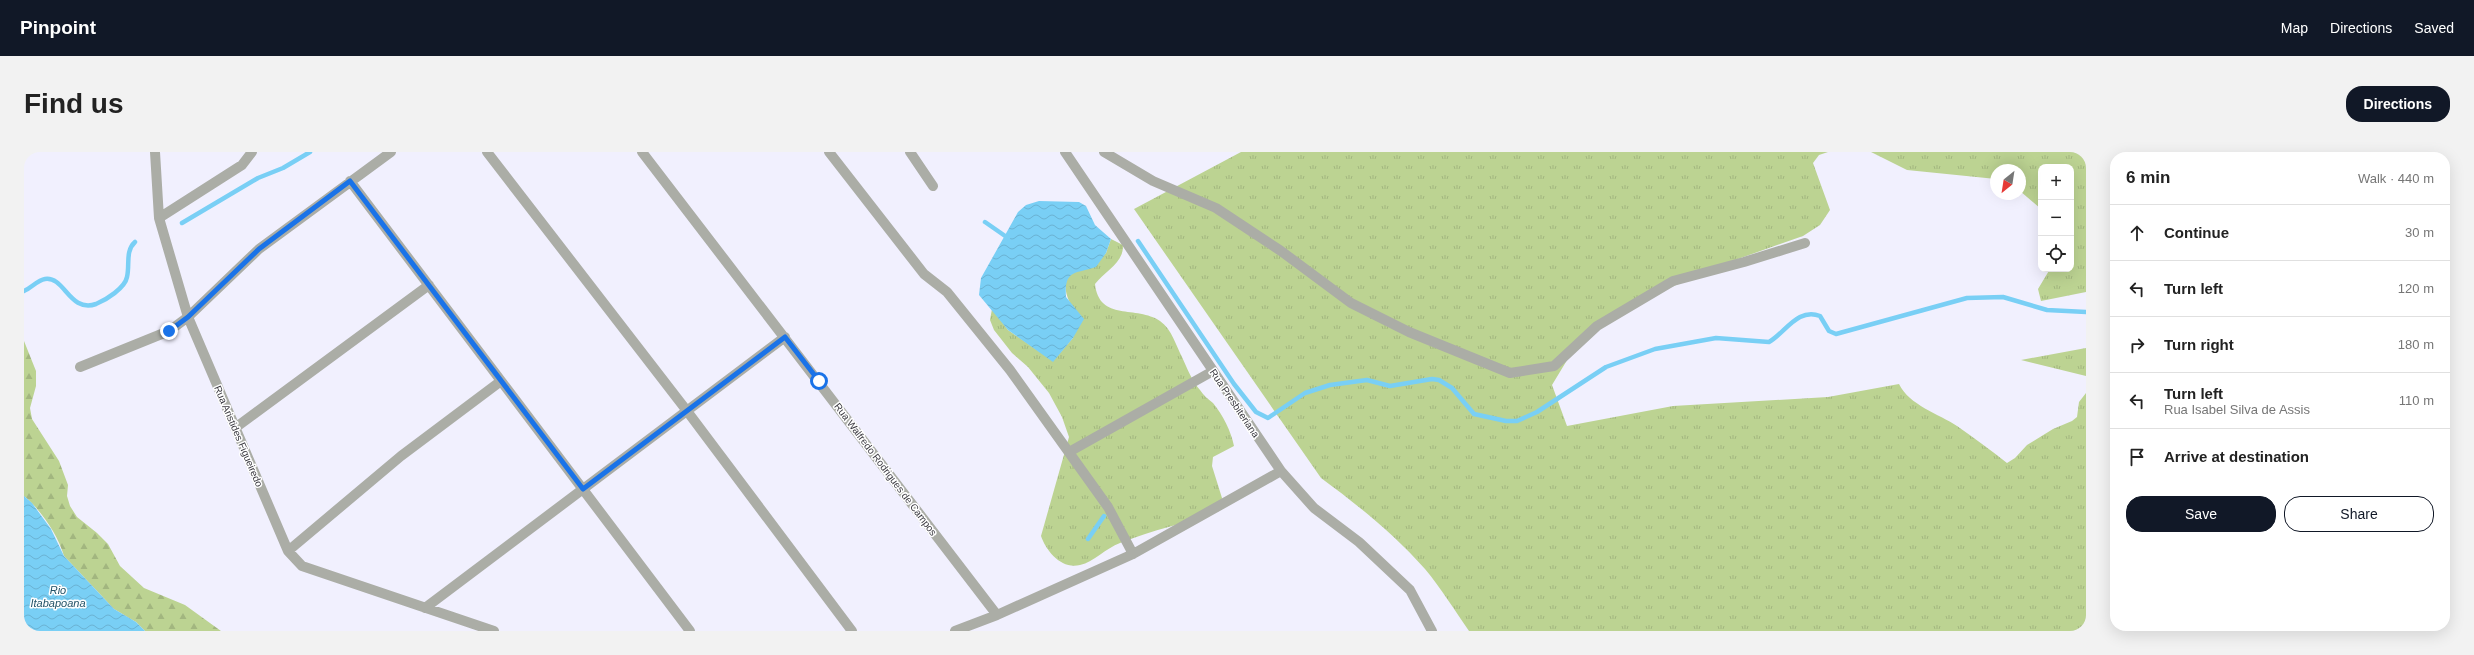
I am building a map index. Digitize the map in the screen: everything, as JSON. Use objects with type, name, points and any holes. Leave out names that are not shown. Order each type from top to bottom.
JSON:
[{"type":"street","name":"Rua Aristides Figueiredo","points":[[155,152],[159,218],[188,317],[288,551],[302,566],[494,631]]},
{"type":"street","points":[[159,218],[242,164],[252,152]]},
{"type":"street","points":[[80,367],[169,331],[188,317],[259,249],[391,152]]},
{"type":"street","points":[[487,152],[687,411],[852,631]]},
{"type":"street","name":"Rua Walfredo Rodrigues de Campos","points":[[642,152],[997,614]]},
{"type":"street","points":[[829,152],[924,274],[947,292],[1010,370],[1108,507],[1133,554]]},
{"type":"street","points":[[910,152],[933,186]]},
{"type":"street","name":"Rua Presbiteriana","points":[[1065,152],[1281,471],[1314,508],[1359,542],[1410,590],[1432,631]]},
{"type":"street","points":[[1104,152],[1153,180],[1216,208],[1281,251],[1351,303],[1409,332],[1510,373],[1554,366],[1597,326],[1673,281],[1744,262],[1805,243]]},
{"type":"street","points":[[350,181],[690,631]]},
{"type":"street","points":[[235,428],[429,285]]},
{"type":"street","points":[[425,608],[785,337]]},
{"type":"street","points":[[1069,452],[1213,371]]},
{"type":"street","points":[[288,551],[401,456],[502,381]]},
{"type":"street","points":[[954,631],[997,614],[1133,554],[1281,471]]},
{"type":"green space","points":[[1241,152],[1828,152],[1819,155],[1813,163],[1830,210],[1820,225],[1803,236],[1735,260],[1641,300],[1575,347],[1552,385],[1567,426],[1673,406],[1828,397],[1899,384],[1910,398],[1957,426],[2007,463],[2015,458],[2027,445],[2053,429],[2072,421],[2077,417],[2079,402],[2086,393],[2086,631],[1469,631],[1437,584],[1413,556],[1376,521],[1321,478],[1134,209]]},
{"type":"green space","points":[[1871,152],[2086,152],[2086,292],[2041,301],[2038,289],[2048,272],[2074,272],[2074,164],[2038,164],[2038,206],[2026,196],[2026,164],[1990,164],[1990,178],[1907,170]]},
{"type":"green space","points":[[1111,239],[1123,245],[1122,251],[1117,262],[1095,284],[1098,296],[1104,304],[1111,308],[1151,316],[1168,328],[1195,383],[1217,408],[1223,418],[1229,429],[1234,446],[1213,457],[1212,466],[1222,498],[1219,511],[1132,538],[1115,545],[1085,563],[1073,566],[1067,565],[1056,558],[1047,548],[1041,536],[1069,437],[1062,417],[1049,393],[1028,367],[1012,353],[994,330],[990,320],[992,309],[1008,330],[1053,361],[1073,338],[1077,313],[1068,299],[1066,292],[1068,278],[1072,273],[1079,270],[1089,269],[1106,253]]},
{"type":"green space","points":[[24,341],[36,371],[36,386],[30,408],[32,419],[59,461],[68,485],[67,496],[70,506],[77,517],[108,544],[120,566],[144,588],[185,605],[221,631],[145,631],[136,622],[114,609],[64,556],[58,540],[48,523],[37,508],[24,496]]},
{"type":"green space","points":[[2086,348],[2086,376],[2021,360]]},
{"type":"water","points":[[1039,201],[1079,202],[1086,206],[1095,225],[1111,239],[1106,253],[1096,267],[1077,272],[1069,277],[1067,281],[1066,297],[1084,319],[1073,338],[1053,362],[1008,330],[979,295],[981,278],[1018,212],[1026,205]]},
{"type":"water","name":"Rio Itabapoana","points":[[24,496],[32,503],[51,529],[64,556],[114,609],[136,622],[145,631],[24,631]]},
{"type":"waterway","points":[[182,223],[258,178],[283,168],[310,152]]},
{"type":"waterway","points":[[985,222],[1008,238]]},
{"type":"waterway","points":[[1138,241],[1234,384],[1256,412],[1268,418],[1305,393],[1330,385],[1367,380],[1390,386],[1432,379],[1439,380],[1452,388],[1474,414],[1506,421],[1517,421],[1537,412],[1606,367],[1655,349],[1716,338],[1769,342],[1792,322],[1805,315],[1812,314],[1820,316],[1829,331],[1836,334],[1967,298],[2003,297],[2047,310],[2086,312]]},
{"type":"waterway","points":[[24,291],[42,280],[52,280],[58,283],[73,299],[79,303],[87,305],[96,304],[105,300],[119,289],[126,281],[129,254],[135,242]]},
{"type":"waterway","points":[[1088,539],[1104,516]]},
{"type":"route","points":[[169,331],[188,317],[259,249],[350,181],[583,489],[785,337],[819,381]]}]
